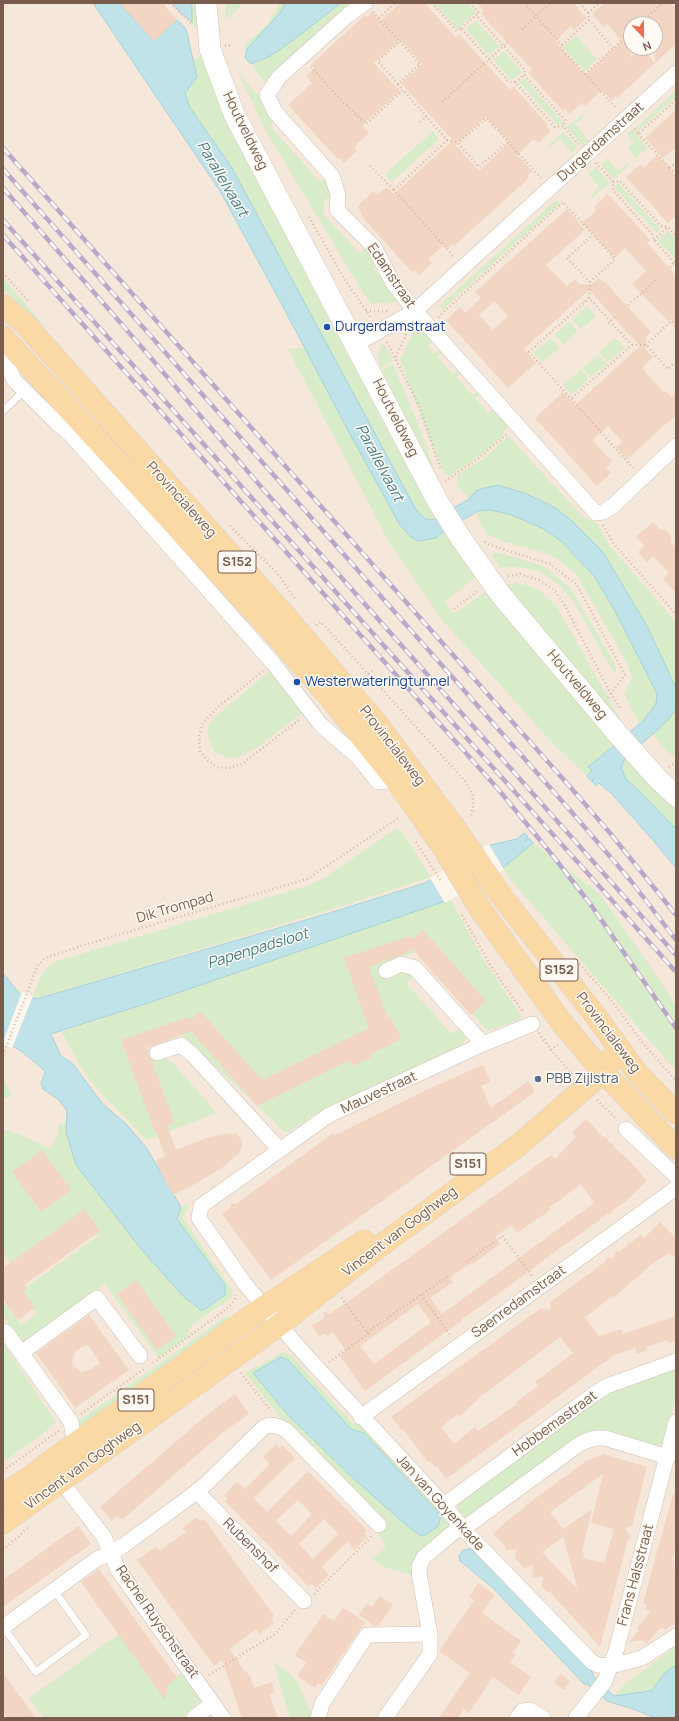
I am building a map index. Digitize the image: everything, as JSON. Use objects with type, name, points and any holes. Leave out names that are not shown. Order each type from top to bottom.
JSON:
[{"type":"main road","name":"Provincialeweg","points":[[3,305],[24,323],[287,618],[373,719],[462,828],[499,893],[594,1014],[637,1073],[676,1113]]},
{"type":"main road","points":[[5,339],[24,323]]},
{"type":"main road","name":"Provincialeweg","points":[[5,339],[276,635],[332,700],[396,780],[444,849],[469,908],[598,1066],[676,1148]]},
{"type":"main road","name":"Vincent van Goghweg","points":[[3,1524],[279,1325],[380,1246],[520,1144],[618,1047]]},
{"type":"main road","name":"Vincent van Goghweg","points":[[3,1496],[264,1307],[369,1238],[580,1083]]},
{"type":"street","name":"Houtveldweg","points":[[206,3],[210,49],[234,114],[356,344],[443,494],[470,537],[501,595],[616,732],[641,760],[672,788]]},
{"type":"street","points":[[301,56],[348,15],[365,3]]},
{"type":"street","name":"Edamstraat","points":[[301,56],[279,77],[267,95],[275,112],[332,176],[338,195],[337,210],[374,247],[393,283],[428,326],[517,425],[600,513]]},
{"type":"street","name":"Durgerdamstraat","points":[[356,344],[415,311],[676,73]]},
{"type":"street","name":"Provincialeweg","points":[[5,339],[6,360],[14,380],[56,422],[71,434],[273,664],[321,725],[360,758],[378,782],[396,780]]},
{"type":"street","points":[[600,513],[613,506],[676,446]]},
{"type":"street","points":[[386,971],[401,964],[415,968],[483,1044]]},
{"type":"street","name":"Mauvestraat","points":[[264,1307],[245,1284],[199,1218],[201,1206],[329,1115],[483,1044],[532,1024]]},
{"type":"street","points":[[157,1053],[181,1045],[194,1056],[280,1150]]},
{"type":"street","points":[[626,1129],[676,1176]]},
{"type":"street","name":"Saenredamstraat","points":[[361,1416],[676,1188]]},
{"type":"street","points":[[21,1353],[97,1298],[140,1356]]},
{"type":"street","points":[[264,1307],[279,1325]]},
{"type":"street","name":"Jan van Goyenkade","points":[[279,1325],[444,1505],[462,1528],[592,1662],[598,1665],[611,1666]]},
{"type":"street","name":"Vincent van Goghweg","points":[[3,1330],[6,1332],[71,1422],[75,1444]]},
{"type":"street","name":"Hobbemastraat","points":[[444,1505],[594,1394],[607,1386],[676,1361]]},
{"type":"street","name":"Frans Halsstraat","points":[[576,1718],[605,1681],[611,1666],[676,1422]]},
{"type":"street","points":[[3,1627],[97,1559],[124,1545],[197,1492],[270,1427],[286,1430],[379,1525]]},
{"type":"street","points":[[385,1718],[430,1654],[430,1634],[419,1567],[424,1557],[462,1528],[578,1445],[586,1441],[596,1438],[605,1438],[668,1456]]},
{"type":"street","name":"Rachel Ruyschstraat","points":[[61,1481],[104,1537],[118,1570],[199,1682],[223,1718]]},
{"type":"street","name":"Rubenshof","points":[[197,1492],[304,1601]]},
{"type":"street","points":[[318,1718],[322,1704],[367,1635],[430,1634]]},
{"type":"street","points":[[611,1666],[642,1658],[676,1636]]},
{"type":"street","points":[[194,1718],[213,1703]]},
{"type":"street","points":[[516,1718],[522,1710],[530,1710],[543,1718]]},
{"type":"lane","points":[[3,410],[24,391]]},
{"type":"lane","points":[[3,1627],[36,1672],[49,1663],[86,1635],[54,1590]]},
{"type":"path","points":[[365,3],[420,64],[398,84]]},
{"type":"path","points":[[379,18],[395,3]]},
{"type":"path","points":[[432,3],[457,31],[479,13],[470,3]]},
{"type":"path","points":[[524,3],[562,45],[560,47],[676,174]]},
{"type":"path","points":[[522,29],[550,3]]},
{"type":"path","points":[[580,3],[588,12],[589,20],[613,48]]},
{"type":"path","points":[[588,12],[599,3]]},
{"type":"path","points":[[648,16],[663,3]]},
{"type":"path","points":[[476,15],[525,70],[524,75],[565,120],[563,126]]},
{"type":"path","points":[[562,45],[589,20]]},
{"type":"path","points":[[461,28],[509,82],[515,82],[524,75]]},
{"type":"path","points":[[223,39],[226,53]]},
{"type":"path","points":[[585,74],[623,39]]},
{"type":"path","points":[[442,102],[509,41]]},
{"type":"path","points":[[399,42],[378,61],[447,140],[458,143],[480,167],[508,142]]},
{"type":"path","points":[[301,56],[339,98],[366,124],[403,90]]},
{"type":"path","points":[[515,82],[555,127],[563,126]]},
{"type":"path","points":[[638,134],[676,100]]},
{"type":"path","points":[[420,122],[429,114]]},
{"type":"path","points":[[458,143],[487,118],[550,188]]},
{"type":"path","points":[[563,126],[613,182],[613,190],[653,234],[654,240],[675,263],[670,267]]},
{"type":"path","points":[[394,190],[447,140]]},
{"type":"path","points":[[670,168],[676,162]]},
{"type":"path","points":[[370,166],[394,190],[448,251],[464,266]]},
{"type":"path","points":[[613,182],[620,181],[661,226],[668,227],[676,236]]},
{"type":"path","points":[[428,326],[563,202],[615,259],[590,282],[589,298],[609,322],[632,345]]},
{"type":"path","points":[[306,211],[344,280],[380,331],[395,357],[421,410],[445,481],[443,494]]},
{"type":"path","points":[[654,240],[668,227]]},
{"type":"path","points":[[590,282],[567,258],[593,235]]},
{"type":"path","points":[[628,305],[656,280]]},
{"type":"path","points":[[589,298],[529,352],[642,479]]},
{"type":"path","points":[[395,357],[415,311]]},
{"type":"path","points":[[609,322],[615,317]]},
{"type":"path","points":[[571,399],[632,345],[646,345],[671,321],[676,327]]},
{"type":"path","points":[[646,345],[668,369],[676,362]]},
{"type":"path","points":[[445,481],[484,455],[517,425]]},
{"type":"path","points":[[600,513],[613,543],[676,614]]},
{"type":"path","name":"Houtveldweg","points":[[470,537],[550,564],[577,585],[624,675],[611,694],[564,604],[555,591],[539,580],[520,574],[507,576]]},
{"type":"path","points":[[454,609],[484,586]]},
{"type":"path","points":[[313,626],[321,622],[464,780],[473,795],[473,808],[462,828]]},
{"type":"path","points":[[273,664],[218,707],[203,723],[199,736],[200,750],[206,759],[217,767],[229,768],[242,764],[303,717]]},
{"type":"path","points":[[365,676],[374,669]]},
{"type":"path","points":[[672,788],[676,762]]},
{"type":"path","name":"Dik Trompad","points":[[4,1054],[37,968],[45,958],[77,947],[307,879],[400,817]]},
{"type":"path","points":[[469,908],[492,968],[551,1050],[580,1083],[626,1129]]},
{"type":"path","points":[[612,1001],[641,1041],[676,1081]]},
{"type":"path","points":[[467,1262],[502,1236],[540,1287]]},
{"type":"path","points":[[320,1370],[368,1334],[367,1332],[447,1277]]},
{"type":"path","points":[[332,1284],[367,1332]]},
{"type":"path","points":[[421,1295],[458,1346]]},
{"type":"path","points":[[3,1471],[229,1307]]},
{"type":"path","points":[[238,1370],[277,1418],[270,1427]]},
{"type":"path","points":[[199,1682],[275,1634],[304,1601],[310,1598],[378,1530],[379,1525]]},
{"type":"shaded area","points":[[3,3],[676,3],[676,1718],[3,1718]]},
{"type":"green space","points":[[192,3],[199,3],[199,30],[192,24]]},
{"type":"green space","points":[[226,3],[244,3],[230,17],[225,18]]},
{"type":"green space","points":[[280,3],[286,3],[279,14],[247,49],[245,58],[245,45],[268,24]]},
{"type":"green space","points":[[341,3],[357,3],[266,83],[256,72],[252,64],[270,56],[292,41]]},
{"type":"green space","points":[[434,3],[467,3],[476,13],[457,29]]},
{"type":"green space","points":[[476,21],[499,46],[489,55],[466,29]]},
{"type":"green space","points":[[576,36],[597,59],[585,71],[563,47]]},
{"type":"green space","points":[[204,49],[271,202],[317,297],[435,519],[425,519],[415,508],[232,168],[189,106],[185,93],[197,77],[194,60],[199,58]]},
{"type":"green space","points":[[504,51],[522,72],[511,80],[494,60]]},
{"type":"green space","points":[[239,74],[257,94],[275,120],[270,126],[320,182],[327,176],[333,193],[325,200],[323,213],[359,253],[366,248],[373,259],[375,270],[398,301],[397,302],[371,304],[266,131]]},
{"type":"green space","points":[[524,78],[563,122],[559,126],[519,82]]},
{"type":"green space","points":[[676,90],[676,97],[637,132],[635,129]]},
{"type":"green space","points":[[583,114],[586,115],[575,124],[589,141],[583,146],[567,127]]},
{"type":"green space","points":[[632,130],[647,148],[635,159],[628,148],[634,142],[627,134]]},
{"type":"green space","points":[[433,131],[439,139],[392,182],[385,174]]},
{"type":"green space","points":[[564,132],[577,147],[572,152],[560,139],[550,147],[549,145]]},
{"type":"green space","points":[[607,159],[618,171],[628,163],[629,165],[614,179],[601,165]]},
{"type":"green space","points":[[596,167],[609,183],[593,197],[590,196],[599,187],[588,174]]},
{"type":"green space","points":[[618,183],[660,229],[657,233],[614,187]]},
{"type":"green space","points":[[556,200],[560,203],[442,310],[439,306]]},
{"type":"green space","points":[[668,231],[676,240],[675,258],[657,240]]},
{"type":"green space","points":[[3,278],[48,330],[3,289]]},
{"type":"green space","points":[[587,306],[596,316],[581,329],[572,320]]},
{"type":"green space","points":[[569,322],[578,331],[563,344],[554,335]]},
{"type":"green space","points":[[416,328],[425,331],[435,340],[428,346],[434,354],[442,347],[444,350],[437,357],[453,374],[460,368],[463,371],[456,377],[472,395],[480,389],[482,392],[475,398],[488,413],[496,406],[512,424],[503,432],[505,434],[485,452],[450,476],[445,474],[429,438],[400,360]]},
{"type":"green space","points":[[551,338],[559,348],[542,362],[533,353]]},
{"type":"green space","points":[[615,338],[624,348],[608,361],[599,352]]},
{"type":"green space","points":[[382,343],[393,361],[380,368],[378,355]]},
{"type":"green space","points":[[304,348],[400,525],[411,537],[436,538],[443,532],[451,540],[476,577],[445,602],[453,614],[487,591],[615,743],[588,767],[592,771],[587,776],[555,746],[443,621],[388,540],[288,349]]},
{"type":"green space","points":[[598,355],[607,364],[591,377],[582,368]]},
{"type":"green space","points":[[393,364],[417,422],[439,482],[436,480],[382,370]]},
{"type":"green space","points":[[581,370],[589,379],[572,394],[563,385]]},
{"type":"green space","points":[[508,436],[582,516],[597,523],[609,545],[676,622],[676,688],[648,628],[603,552],[572,521],[554,507],[526,494],[477,490],[469,499],[457,485],[457,478],[459,474],[482,460]]},
{"type":"green space","points":[[490,510],[509,514],[544,529],[562,542],[595,577],[616,613],[657,694],[656,704],[643,721],[639,723],[624,694],[632,678],[627,663],[576,574],[556,558],[488,535],[481,525],[476,512]]},
{"type":"green space","points":[[496,552],[544,566],[571,589],[616,666],[616,671],[613,672],[573,600],[560,586],[541,572],[519,567],[500,567],[491,555]]},
{"type":"green space","points":[[516,583],[530,586],[539,590],[557,607],[629,733],[503,585]]},
{"type":"green space","points":[[274,668],[308,708],[258,747],[244,755],[230,759],[214,751],[207,733],[209,724],[218,714]]},
{"type":"green space","points":[[676,709],[676,753],[673,757],[658,742],[654,733],[668,720]]},
{"type":"green space","points":[[625,758],[676,809],[676,829],[626,779],[621,768]]},
{"type":"green space","points":[[397,828],[401,830],[431,877],[355,902],[36,999],[33,997],[39,980],[47,968],[54,962],[307,886],[324,878]]},
{"type":"green space","points":[[533,843],[599,893],[661,982],[676,1006],[676,1071],[506,874],[503,868]]},
{"type":"green space","points":[[450,898],[483,959],[522,1018],[488,1031],[416,952],[381,964],[387,979],[409,968],[416,975],[406,983],[451,1034],[463,1026],[467,1036],[460,1047],[319,1112],[288,1132],[284,1132],[182,1035],[146,1048],[171,1061],[217,1113],[147,1140],[98,1090],[80,1066],[62,1032],[443,902]]},
{"type":"green space","points":[[3,1080],[13,1096],[3,1099]]},
{"type":"green space","points":[[67,1122],[66,1132],[76,1165],[142,1250],[225,1285],[177,1219],[181,1207],[187,1204],[188,1206],[183,1218],[232,1290],[232,1297],[191,1326],[186,1338],[159,1358],[105,1284],[24,1343],[3,1316],[3,1305],[6,1304],[21,1325],[37,1314],[21,1291],[98,1236],[84,1217],[13,1266],[3,1253],[3,1129],[31,1139],[50,1149],[58,1136],[58,1125]]},
{"type":"green space","points":[[228,1315],[234,1322],[80,1433],[77,1422]]},
{"type":"green space","points":[[3,1343],[56,1422],[38,1438],[3,1462]]},
{"type":"green space","points":[[283,1352],[292,1356],[352,1423],[357,1424],[360,1422],[452,1522],[451,1530],[415,1576],[384,1567],[371,1559],[386,1547],[378,1534],[387,1524],[283,1421],[245,1373]],"holes":[[[288,1360],[351,1429],[418,1532],[405,1524],[353,1478],[288,1415],[253,1373]]]},
{"type":"green space","points":[[676,1366],[676,1394],[665,1443],[651,1446],[603,1432],[469,1518],[459,1511],[457,1503],[599,1396]]},
{"type":"green space","points":[[119,1634],[160,1690],[188,1668],[208,1695],[181,1718],[44,1718],[29,1698]]},
{"type":"green space","points":[[676,1646],[676,1665],[665,1673],[651,1691],[614,1696],[625,1684]]},
{"type":"green space","points":[[273,1662],[289,1673],[299,1685],[313,1718],[290,1718]]},
{"type":"water","name":"Parallelvaart","points":[[93,3],[119,3],[154,41],[177,20],[186,29],[197,77],[185,93],[189,106],[232,168],[415,508],[425,519],[432,520],[469,499],[477,490],[498,485],[527,494],[554,507],[572,521],[603,552],[648,628],[676,688],[676,709],[668,720],[625,758],[621,768],[626,779],[676,829],[676,868],[612,794],[599,783],[596,786],[592,781],[595,778],[591,781],[587,776],[592,771],[588,767],[643,721],[656,704],[657,694],[616,613],[595,577],[562,542],[544,529],[509,514],[490,510],[478,511],[443,532],[436,538],[419,541],[411,537],[400,525],[220,191]]},
{"type":"water","points":[[172,3],[192,3],[192,22],[179,11]]},
{"type":"water","points":[[286,3],[341,3],[270,56],[251,64],[245,58],[247,49],[279,14]]},
{"type":"water","name":"Papenpadsloot","points":[[524,833],[528,837],[525,841],[529,838],[533,843],[526,849],[503,868],[443,902],[148,1003],[51,1034],[61,1056],[73,1064],[102,1103],[126,1124],[146,1147],[181,1207],[177,1219],[225,1285],[225,1295],[202,1311],[183,1296],[142,1250],[76,1165],[66,1132],[67,1111],[59,1100],[43,1089],[41,1083],[45,1073],[44,1070],[21,1051],[3,1041],[3,973],[19,993],[37,999],[336,911],[425,883],[490,845],[517,839]]},
{"type":"water","points":[[281,1357],[288,1360],[351,1429],[364,1433],[441,1516],[438,1526],[421,1536],[405,1524],[353,1478],[288,1415],[253,1373]]},
{"type":"water","points":[[472,1549],[593,1673],[593,1676],[614,1696],[651,1691],[665,1673],[676,1665],[676,1715],[674,1717],[655,1718],[607,1701],[587,1684],[585,1685],[493,1588],[460,1561],[459,1556],[463,1550]]},
{"type":"pier","points":[[489,844],[504,870],[445,903],[430,878]]},
{"type":"pier","points":[[22,992],[33,996],[12,1048],[3,1044],[3,1042]]},
{"type":"building","points":[[119,3],[162,3],[177,20],[154,41]]},
{"type":"building","points":[[400,3],[425,3],[455,37],[459,34],[510,90],[513,86],[548,125],[546,126],[551,131],[538,143],[534,139],[517,155],[532,171],[527,176],[529,178],[454,246],[452,244],[447,249],[444,245],[428,259],[432,263],[419,275],[414,270],[412,272],[361,216],[361,212],[357,207],[373,191],[377,195],[387,187],[394,194],[452,141],[479,171],[509,142],[486,117],[456,144],[401,83],[422,64],[400,40],[374,63],[400,91],[362,125],[369,133],[354,147],[357,151],[344,163],[340,158],[338,159],[288,105],[312,83],[306,76],[314,68],[311,65],[365,15],[367,17],[372,12],[380,21]]},
{"type":"building","points":[[478,3],[573,3],[587,18],[574,30],[571,26],[556,41],[585,75],[622,41],[607,24],[604,27],[592,14],[604,3],[671,3],[676,9],[676,44],[663,56],[663,16],[623,16],[623,56],[631,56],[631,58],[633,56],[648,56],[655,63],[655,56],[663,56],[617,98],[616,96],[611,100],[602,90],[585,106],[582,103],[569,114],[565,109],[563,111],[528,73],[532,70],[481,14],[484,11]]},
{"type":"building","points":[[676,110],[676,147],[663,158],[645,138]]},
{"type":"building","points":[[657,155],[676,176],[676,216],[668,223],[626,177],[641,164],[644,168]]},
{"type":"building","points":[[608,194],[650,240],[647,243],[672,271],[676,282],[676,326],[670,319],[668,321],[632,284],[646,271],[625,248],[615,258],[582,223],[597,210],[594,207]]},
{"type":"building","points":[[567,209],[585,230],[546,265],[567,286],[575,279],[579,284],[591,285],[599,278],[603,282],[604,281],[651,332],[646,337],[645,349],[653,357],[642,368],[664,393],[666,391],[671,397],[676,393],[676,415],[627,459],[616,447],[623,442],[608,426],[592,440],[612,462],[606,467],[611,473],[597,486],[535,418],[563,392],[575,405],[640,346],[589,290],[524,349],[536,363],[508,388],[446,320],[460,307],[465,313],[481,298],[475,292]],"holes":[[[494,301],[508,316],[493,330],[479,315]]]},
{"type":"building","points":[[653,522],[660,530],[666,530],[671,536],[671,542],[676,548],[676,593],[663,579],[669,573],[653,556],[647,562],[638,552],[644,546],[636,537]]},
{"type":"building","points":[[423,930],[486,1001],[471,1015],[413,950],[369,967],[388,1019],[391,1017],[401,1039],[371,1054],[372,1057],[353,1066],[350,1060],[257,1106],[191,1031],[147,1048],[174,1122],[167,1125],[176,1150],[209,1137],[231,1133],[237,1134],[243,1142],[240,1152],[223,1167],[190,1187],[173,1195],[156,1160],[165,1156],[121,1040],[188,1017],[190,1020],[200,1011],[262,1080],[369,1028],[344,958],[410,936],[413,939]]},
{"type":"building","points":[[483,1065],[491,1082],[481,1086],[491,1108],[528,1081],[535,1092],[271,1280],[222,1214],[230,1208],[231,1203],[236,1204],[333,1133],[335,1135],[430,1088]]},
{"type":"building","points":[[586,1119],[614,1146],[613,1147],[629,1160],[647,1181],[626,1201],[612,1211],[611,1214],[608,1214],[600,1219],[461,1320],[461,1323],[458,1323],[365,1391],[340,1356],[346,1351],[333,1332],[327,1336],[325,1333],[319,1337],[312,1326],[324,1318],[324,1312],[329,1314],[346,1303],[551,1155],[555,1159],[576,1137],[572,1133]],"holes":[[[581,1184],[594,1203],[442,1314],[430,1298],[453,1282],[450,1278],[472,1263],[473,1264],[500,1244],[495,1237],[511,1225],[517,1233],[550,1210],[549,1208]],[[418,1304],[431,1322],[374,1364],[360,1346]]]},
{"type":"building","points":[[42,1150],[71,1190],[41,1212],[12,1172]]},
{"type":"building","points":[[85,1209],[100,1231],[24,1285],[27,1288],[23,1291],[35,1307],[18,1320],[3,1299],[3,1268]]},
{"type":"building","points":[[660,1222],[676,1238],[676,1257],[669,1253],[651,1265],[613,1298],[612,1296],[585,1318],[599,1336],[621,1329],[623,1334],[676,1316],[676,1340],[668,1343],[667,1340],[646,1347],[647,1350],[637,1354],[635,1348],[614,1355],[446,1479],[437,1466],[435,1467],[430,1461],[428,1462],[403,1429],[401,1430],[392,1416],[541,1308],[550,1310],[550,1302],[597,1268],[606,1261],[607,1258],[614,1258],[616,1251],[620,1251],[627,1246],[628,1242],[631,1243],[641,1234],[644,1238]],"holes":[[[560,1337],[573,1353],[535,1382],[538,1386],[516,1402],[517,1404],[478,1431],[475,1427],[454,1444],[441,1427],[458,1414],[459,1417],[484,1394]]]},
{"type":"building","points":[[136,1280],[176,1336],[157,1350],[117,1294]]},
{"type":"building","points":[[89,1315],[129,1370],[75,1408],[36,1353]],"holes":[[[87,1344],[100,1363],[90,1370],[80,1372],[73,1365],[72,1360],[76,1351]]]},
{"type":"building","points":[[235,1394],[249,1414],[222,1433],[122,1520],[118,1516],[112,1521],[100,1507],[208,1414]]},
{"type":"building","points":[[276,1444],[279,1448],[282,1445],[295,1458],[254,1498],[267,1512],[308,1471],[367,1530],[364,1533],[367,1537],[354,1550],[347,1542],[322,1567],[329,1575],[316,1588],[312,1584],[309,1587],[225,1501],[228,1499],[224,1495],[237,1482],[245,1489],[270,1464],[263,1457]],"holes":[[[298,1500],[312,1514],[291,1536],[276,1521]],[[324,1519],[338,1534],[313,1559],[299,1544]]]},
{"type":"building","points":[[604,1454],[647,1467],[632,1526],[625,1528],[631,1538],[628,1539],[600,1647],[550,1592],[541,1586],[543,1577],[532,1578],[534,1565],[524,1568],[515,1558],[517,1549],[505,1550],[505,1546],[493,1534],[525,1506],[586,1461]],"holes":[[[603,1474],[591,1523],[614,1529],[604,1563],[583,1558],[584,1553],[582,1552],[592,1509],[563,1529],[550,1512]],[[563,1537],[578,1590],[542,1552]]]},
{"type":"building","points":[[673,1494],[676,1494],[676,1546],[672,1560],[675,1561],[673,1568],[676,1569],[676,1622],[665,1630],[661,1627],[647,1644],[642,1640],[629,1642],[639,1630],[637,1628],[651,1611],[645,1610],[647,1604],[643,1603]]},
{"type":"building","points":[[197,1517],[200,1521],[204,1519],[274,1616],[271,1618],[274,1623],[259,1634],[256,1629],[230,1649],[245,1672],[247,1671],[248,1675],[250,1675],[254,1688],[272,1682],[275,1692],[269,1694],[278,1718],[242,1718],[222,1660],[214,1666],[137,1560],[156,1547],[159,1551],[186,1532],[182,1528]]},
{"type":"building","points":[[78,1526],[91,1544],[3,1607],[3,1580]]},
{"type":"building","points":[[99,1569],[177,1678],[168,1685],[165,1700],[81,1582]]},
{"type":"building","points":[[478,1583],[495,1595],[482,1613],[521,1641],[513,1652],[516,1654],[510,1662],[531,1677],[519,1695],[493,1677],[469,1713],[464,1709],[458,1718],[439,1718],[470,1673],[439,1651],[474,1600],[469,1597]]},
{"type":"building","points":[[380,1596],[393,1605],[379,1625],[375,1626],[359,1615],[367,1603],[372,1607]]},
{"type":"building","points":[[343,1608],[365,1622],[322,1685],[318,1683],[315,1688],[297,1676],[306,1663],[295,1655],[323,1614],[334,1621]]},
{"type":"building","points":[[3,1673],[36,1718],[8,1718],[3,1711]]},
{"type":"building","points":[[560,1674],[570,1681],[564,1690],[554,1683]]},
{"type":"railway","points":[[3,148],[572,789],[610,833],[676,915]]},
{"type":"railway","points":[[3,169],[569,809],[631,881],[676,940]]},
{"type":"railway","points":[[3,188],[262,488],[676,955]]},
{"type":"railway","points":[[3,220],[676,972]]},
{"type":"railway","points":[[3,235],[498,789],[591,905],[676,1028]]},
{"type":"place","name":"Durgerdamstraat","points":[[327,327]]},
{"type":"place","name":"Westerwateringtunnel","points":[[297,682]]},
{"type":"place","name":"PBB Zijlstra","points":[[538,1079]]}]
